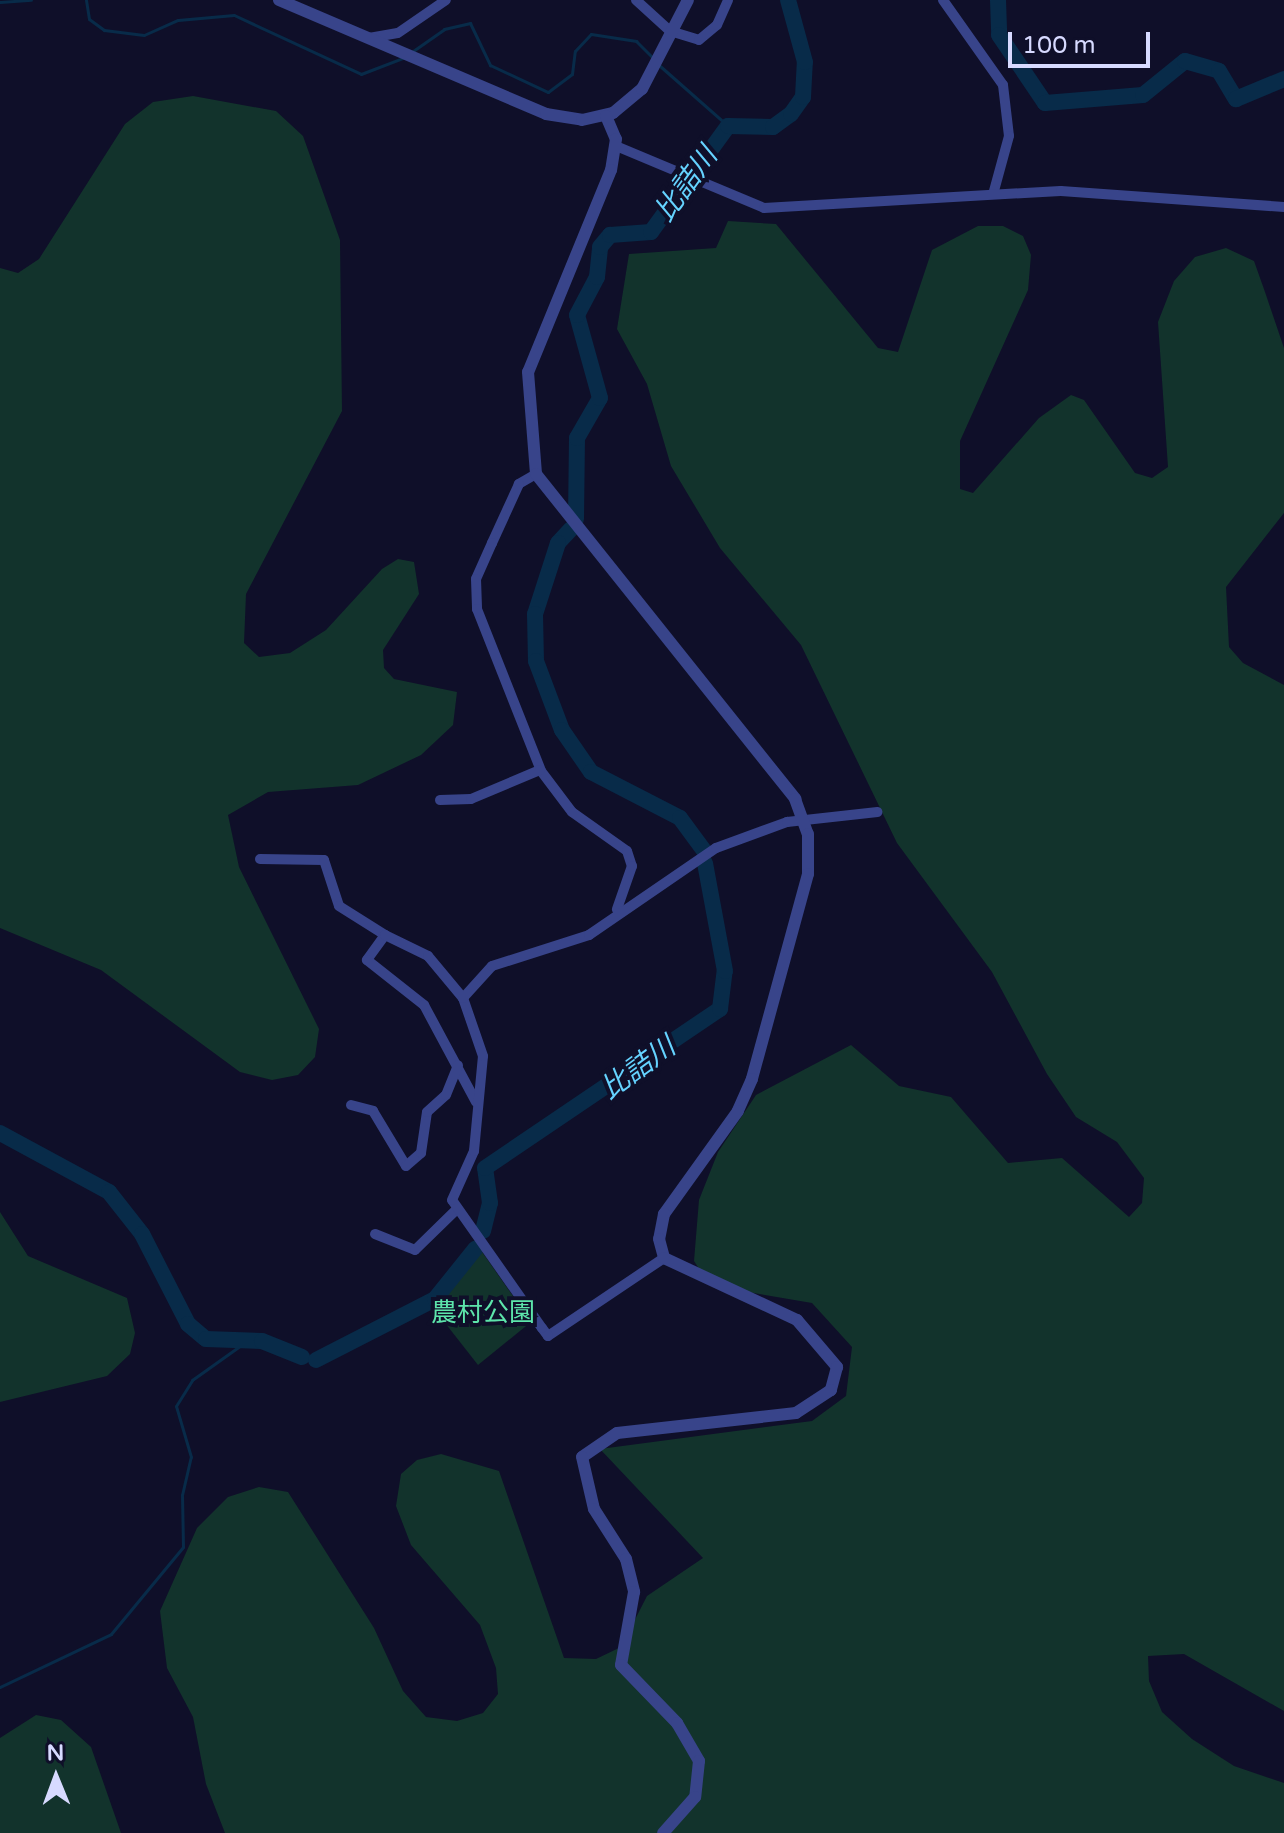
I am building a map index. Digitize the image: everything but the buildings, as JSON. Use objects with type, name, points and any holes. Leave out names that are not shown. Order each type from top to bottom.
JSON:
[{"type":"street","points":[[279,0],[546,114],[606,116],[642,89],[688,0]]},
{"type":"street","points":[[367,38],[398,33],[446,0]]},
{"type":"street","points":[[636,0],[670,31],[706,38],[728,0]]},
{"type":"street","points":[[943,0],[1003,85],[1009,136],[994,191]]},
{"type":"street","points":[[606,116],[616,146],[533,347],[525,397],[536,474],[729,712],[795,799],[803,820],[808,874],[752,1079],[738,1111],[664,1214],[664,1258]]},
{"type":"street","points":[[616,146],[764,208],[994,191],[1284,207]]},
{"type":"street","points":[[536,474],[519,484],[475,593],[516,725],[540,770],[572,812],[627,851],[632,866],[612,917]]},
{"type":"street","points":[[440,800],[471,799],[540,770]]},
{"type":"street","points":[[463,998],[492,966],[589,935],[716,848],[803,820],[877,812]]},
{"type":"street","points":[[260,859],[324,860],[339,906],[385,935],[428,956],[463,998],[483,1056],[474,1151],[452,1200],[455,1211],[548,1336],[664,1258]]},
{"type":"street","points":[[385,935],[367,960],[424,1005],[477,1104]]},
{"type":"street","points":[[351,1105],[373,1111],[406,1166],[421,1153],[427,1112],[446,1095],[458,1065]]},
{"type":"street","points":[[375,1234],[415,1250],[455,1211]]},
{"type":"street","points":[[663,1833],[695,1797],[699,1761],[677,1723],[621,1665],[634,1592],[626,1559],[594,1509],[582,1457],[617,1433],[796,1413],[831,1390],[837,1367],[797,1320],[664,1258]]},
{"type":"green space","points":[[193,96],[276,111],[303,136],[340,240],[342,411],[246,594],[244,643],[259,657],[290,653],[326,630],[382,569],[398,559],[414,562],[419,594],[383,650],[384,668],[394,679],[457,692],[453,725],[421,755],[358,785],[268,792],[228,815],[239,867],[319,1029],[315,1057],[298,1075],[272,1080],[240,1072],[101,970],[0,928],[0,268],[18,273],[39,259],[125,124],[153,102]]},
{"type":"green space","points":[[728,221],[776,224],[878,348],[898,352],[932,250],[978,226],[1003,226],[1023,236],[1031,255],[1028,290],[960,441],[960,489],[973,493],[1039,418],[1071,395],[1084,400],[1135,473],[1152,478],[1168,467],[1158,322],[1174,281],[1195,257],[1226,248],[1254,261],[1265,292],[1284,348],[1284,513],[1226,587],[1229,647],[1243,663],[1284,685],[1284,1711],[1184,1654],[1148,1656],[1149,1681],[1162,1712],[1192,1739],[1234,1766],[1284,1783],[1284,1833],[225,1833],[206,1784],[193,1717],[167,1668],[160,1611],[197,1528],[228,1497],[259,1487],[288,1492],[374,1628],[403,1691],[426,1717],[457,1721],[483,1713],[498,1694],[496,1668],[480,1625],[411,1545],[396,1506],[401,1474],[417,1460],[441,1454],[499,1471],[564,1658],[596,1659],[621,1647],[647,1596],[703,1558],[600,1449],[812,1421],[846,1396],[852,1347],[812,1303],[736,1290],[703,1275],[694,1261],[699,1200],[718,1152],[756,1095],[851,1045],[899,1086],[951,1097],[1008,1163],[1062,1158],[1129,1217],[1142,1203],[1144,1178],[1117,1142],[1076,1117],[1047,1074],[992,972],[897,843],[801,645],[720,548],[671,466],[647,384],[617,329],[629,254],[716,248]]},
{"type":"green space","points":[[0,1212],[28,1256],[127,1298],[135,1333],[130,1354],[107,1376],[0,1402]]},
{"type":"green space","name":"農村公園","points":[[480,1249],[531,1322],[478,1365],[431,1305]]},
{"type":"green space","points":[[36,1715],[61,1720],[91,1747],[121,1833],[0,1833],[0,1738]]},
{"type":"waterway","points":[[0,2],[31,0]]},
{"type":"waterway","points":[[86,0],[89,19],[104,30],[144,35],[178,20],[234,15],[361,74],[403,58]]},
{"type":"waterway","name":"比詰川","points":[[576,519],[577,438],[600,398],[577,315],[597,277],[600,247],[610,235],[651,232],[728,126],[773,127],[791,114],[803,97],[805,62],[788,0]]},
{"type":"waterway","name":"比詰川","points":[[998,0],[999,35],[1045,103],[1143,95],[1185,61],[1219,71],[1236,99],[1284,79]]},
{"type":"waterway","points":[[413,51],[444,29],[470,23],[490,65],[548,92],[572,74],[575,51],[591,34],[636,41],[652,57]]},
{"type":"waterway","points":[[660,66],[728,126]]},
{"type":"waterway","name":"比詰川","points":[[571,529],[558,543],[535,614],[536,661],[562,730],[591,772],[680,818],[705,852]]},
{"type":"waterway","name":"比詰川","points":[[483,1231],[490,1203],[485,1168],[720,1009],[725,971],[705,863]]},
{"type":"waterway","name":"比詰川","points":[[0,1133],[109,1192],[142,1234],[188,1324],[206,1339],[262,1341],[302,1357]]},
{"type":"waterway","name":"比詰川","points":[[316,1360],[435,1299],[476,1248]]},
{"type":"waterway","points":[[0,1687],[111,1634],[183,1547],[182,1495],[191,1457],[176,1406],[192,1380],[241,1345]]}]
